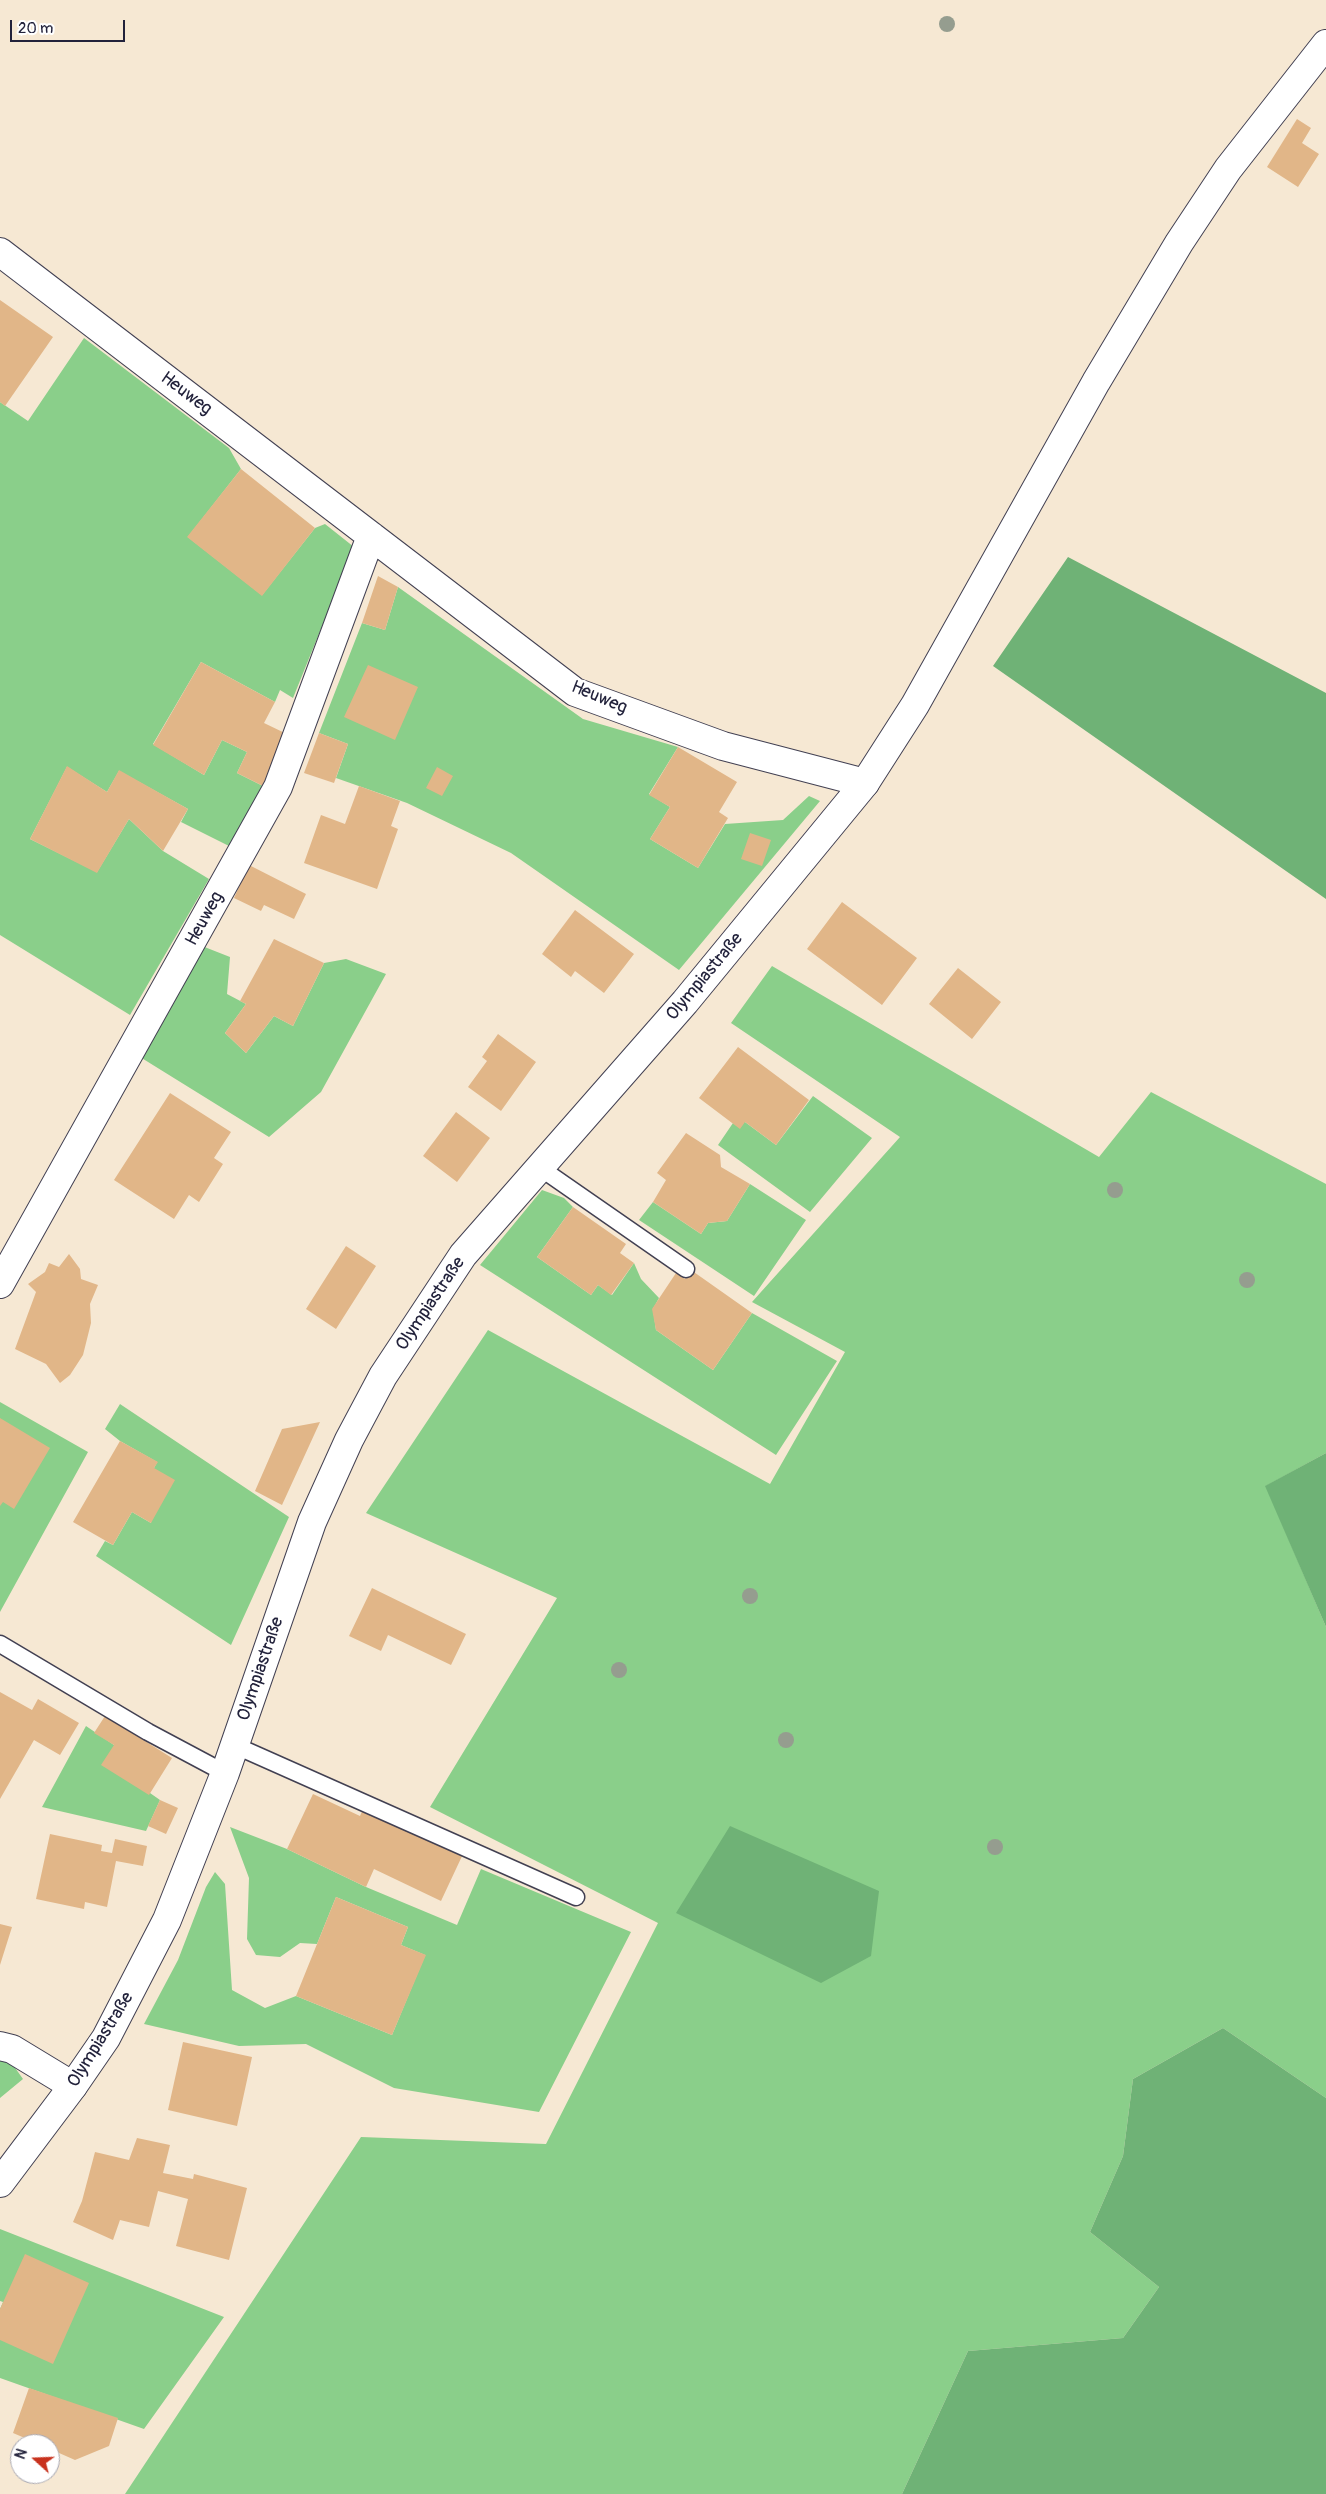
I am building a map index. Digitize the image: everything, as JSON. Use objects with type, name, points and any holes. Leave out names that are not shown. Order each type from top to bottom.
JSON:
[{"type":"main road","name":"Olympiastraße","points":[[0,2183],[73,2086],[106,2038],[167,1920],[225,1773],[312,1522],[349,1440],[384,1376],[463,1255],[685,1002],[865,783],[914,706],[1096,382],[1179,243],[1228,169],[1326,44]]},
{"type":"main road","name":"Heuweg","points":[[0,252],[575,692],[723,746],[865,783]]},
{"type":"main road","name":"Heuweg","points":[[0,1284],[278,788],[371,536]]},
{"type":"main road","points":[[0,2046],[12,2049],[73,2086]]},
{"type":"lane","points":[[539,1167],[686,1269]]},
{"type":"lane","points":[[0,1644],[148,1732],[225,1773]]},
{"type":"lane","points":[[234,1746],[576,1897]]},
{"type":"green space","points":[[84,338],[229,448],[241,469],[188,537],[262,595],[315,528],[325,524],[354,547],[293,698],[280,690],[275,702],[201,662],[153,744],[204,775],[222,740],[247,752],[237,773],[265,787],[229,846],[181,822],[188,809],[119,771],[107,792],[67,767],[30,839],[97,872],[129,819],[163,851],[209,879],[130,1015],[0,935],[0,402],[28,421]]},
{"type":"green space","points":[[1068,557],[1326,693],[1326,899],[993,666]]},
{"type":"green space","points":[[398,587],[583,719],[678,747],[649,794],[670,807],[650,839],[698,868],[725,824],[783,820],[809,796],[820,801],[679,970],[511,853],[407,803],[336,778],[348,744],[319,733],[362,623],[385,630]]},
{"type":"green space","points":[[202,946],[230,957],[227,994],[246,1004],[225,1033],[246,1053],[274,1016],[293,1026],[324,963],[346,959],[386,974],[321,1092],[269,1137],[140,1057]]},
{"type":"green space","points":[[772,966],[1099,1157],[1151,1092],[1326,1184],[1326,1453],[1266,1486],[1326,1627],[1326,2098],[1223,2028],[1133,2079],[1123,2156],[1090,2232],[1159,2287],[1123,2338],[968,2351],[902,2494],[125,2494],[361,2137],[546,2144],[658,1923],[430,1807],[557,1598],[366,1513],[488,1330],[770,1484],[845,1352],[752,1302],[900,1137],[731,1023]]},
{"type":"green space","points":[[813,1096],[872,1138],[810,1212],[718,1145],[733,1123],[745,1122],[776,1145]]},
{"type":"green space","points":[[750,1184],[806,1220],[754,1296],[639,1220],[653,1202],[701,1234],[708,1223],[727,1221]]},
{"type":"green space","points":[[542,1190],[564,1198],[573,1207],[537,1257],[591,1295],[598,1285],[612,1295],[634,1263],[641,1279],[659,1298],[653,1309],[656,1330],[713,1370],[752,1313],[837,1361],[776,1455],[480,1265]]},
{"type":"green space","points":[[0,1402],[88,1452],[0,1612]]},
{"type":"green space","points":[[120,1404],[289,1517],[231,1645],[96,1556],[105,1541],[113,1545],[132,1512],[151,1523],[154,1468],[157,1462],[120,1441],[105,1429]]},
{"type":"green space","points":[[1326,1453],[1326,1627],[1265,1486]]},
{"type":"green space","points":[[86,1726],[114,1745],[150,1793],[160,1800],[146,1831],[42,1807]]},
{"type":"green space","points":[[730,1826],[879,1891],[871,1956],[821,1983],[676,1913]]},
{"type":"green space","points":[[230,1827],[287,1849],[366,1887],[457,1925],[481,1869],[631,1932],[539,2112],[394,2088],[306,2044],[239,2046],[144,2024],[178,1960],[206,1887],[215,1872],[225,1884],[232,1990],[265,2008],[296,1996],[392,2035],[425,1955],[401,1945],[408,1927],[336,1897],[317,1944],[300,1943],[280,1957],[256,1955],[247,1939],[249,1878]]},
{"type":"green space","points":[[1223,2028],[1326,2098],[1326,2494],[902,2494],[968,2351],[1123,2338],[1159,2287],[1090,2232],[1123,2156],[1133,2079]]},
{"type":"green space","points":[[0,2054],[6,2055],[23,2079],[0,2098]]},
{"type":"green space","points":[[0,2229],[224,2317],[144,2429],[0,2378],[0,2309],[3,2302],[0,2301]]},
{"type":"building","points":[[1297,119],[1311,128],[1302,143],[1319,154],[1298,187],[1267,167]]},
{"type":"building","points":[[0,300],[53,337],[5,406],[0,402]]},
{"type":"building","points":[[241,469],[315,528],[262,596],[187,537]]},
{"type":"building","points":[[378,576],[398,587],[385,630],[362,623]]},
{"type":"building","points":[[201,662],[275,702],[264,723],[291,736],[265,787],[237,773],[247,752],[222,740],[204,775],[153,745]]},
{"type":"building","points":[[368,665],[418,687],[395,740],[344,717]]},
{"type":"building","points":[[319,733],[348,744],[334,783],[304,773]]},
{"type":"building","points":[[678,747],[737,782],[719,812],[728,818],[698,868],[650,839],[670,807],[649,795]]},
{"type":"building","points":[[67,766],[107,792],[119,770],[188,809],[163,851],[129,819],[97,873],[30,839]]},
{"type":"building","points":[[437,767],[453,776],[442,796],[426,788]]},
{"type":"building","points":[[359,786],[400,801],[391,826],[398,829],[377,889],[304,863],[321,815],[345,824]]},
{"type":"building","points":[[750,833],[771,840],[762,866],[741,859]]},
{"type":"building","points":[[249,865],[306,894],[294,919],[264,905],[261,911],[234,898]]},
{"type":"building","points":[[842,902],[917,958],[882,1005],[807,949]]},
{"type":"building","points":[[575,910],[634,954],[604,993],[575,971],[571,977],[542,954]]},
{"type":"building","points":[[274,939],[324,963],[293,1026],[274,1016],[246,1053],[225,1033],[246,1004],[240,1001]]},
{"type":"building","points":[[958,968],[1001,1002],[972,1039],[929,1004]]},
{"type":"building","points":[[498,1034],[536,1062],[501,1111],[468,1087],[487,1061],[482,1057]]},
{"type":"building","points":[[738,1047],[809,1100],[776,1145],[745,1122],[740,1129],[699,1098]]},
{"type":"building","points":[[170,1093],[231,1132],[214,1158],[223,1164],[199,1202],[189,1195],[174,1219],[114,1180]]},
{"type":"building","points":[[456,1112],[490,1138],[457,1182],[423,1156]]},
{"type":"building","points":[[686,1133],[720,1155],[721,1167],[750,1184],[727,1221],[708,1223],[701,1234],[653,1202],[666,1180],[657,1173]]},
{"type":"building","points":[[573,1207],[626,1244],[620,1253],[634,1263],[611,1295],[598,1285],[591,1295],[537,1257]]},
{"type":"building","points":[[346,1246],[376,1266],[336,1329],[306,1309]]},
{"type":"building","points":[[69,1254],[80,1269],[81,1279],[98,1285],[90,1304],[91,1323],[83,1355],[70,1375],[60,1383],[46,1364],[15,1349],[36,1292],[28,1284],[45,1272],[49,1263],[59,1267]]},
{"type":"building","points":[[691,1270],[752,1313],[713,1370],[656,1330],[652,1309],[676,1273],[685,1279]]},
{"type":"building","points":[[0,1418],[50,1448],[14,1509],[3,1502],[0,1506]]},
{"type":"building","points":[[320,1422],[282,1505],[255,1491],[282,1429]]},
{"type":"building","points":[[120,1441],[158,1462],[154,1468],[175,1480],[151,1523],[132,1512],[113,1545],[73,1522]]},
{"type":"building","points":[[372,1588],[466,1634],[451,1665],[388,1635],[381,1651],[349,1636]]},
{"type":"building","points":[[0,1692],[32,1710],[38,1699],[79,1723],[60,1755],[34,1740],[0,1799]]},
{"type":"building","points":[[105,1716],[172,1758],[149,1795],[101,1765],[114,1745],[94,1733]]},
{"type":"building","points":[[313,1794],[360,1816],[364,1807],[463,1854],[441,1901],[374,1869],[366,1887],[287,1849]]},
{"type":"building","points":[[160,1800],[178,1808],[166,1834],[148,1826]]},
{"type":"building","points":[[50,1834],[102,1845],[101,1851],[112,1853],[115,1839],[147,1846],[143,1866],[116,1861],[107,1907],[85,1902],[84,1909],[36,1899]]},
{"type":"building","points":[[336,1897],[408,1927],[401,1945],[426,1955],[392,2035],[296,1996]]},
{"type":"building","points":[[0,1924],[12,1927],[0,1965]]},
{"type":"building","points":[[183,2042],[252,2057],[237,2126],[168,2110]]},
{"type":"building","points":[[137,2138],[170,2145],[163,2173],[193,2179],[194,2174],[247,2188],[229,2260],[176,2246],[188,2199],[158,2191],[149,2227],[120,2220],[113,2240],[73,2222],[82,2201],[95,2152],[129,2160]]},
{"type":"building","points":[[25,2254],[89,2283],[53,2364],[0,2340],[0,2309]]},
{"type":"building","points":[[29,2388],[118,2418],[109,2446],[75,2460],[60,2453],[60,2434],[13,2433]]}]
